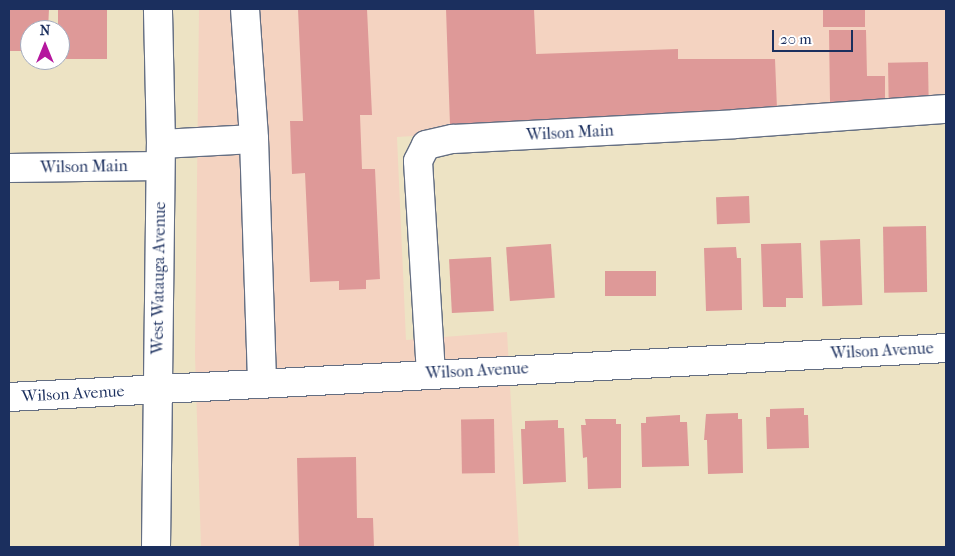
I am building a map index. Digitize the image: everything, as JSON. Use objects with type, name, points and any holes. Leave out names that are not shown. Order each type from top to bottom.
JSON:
[{"type":"street","name":"West Watauga Avenue","points":[[156,547],[160,155],[158,9]]},
{"type":"street","points":[[245,9],[254,139],[262,383]]},
{"type":"street","name":"Wilson Main","points":[[431,374],[418,161],[426,144],[452,139],[735,124],[946,109]]},
{"type":"street","name":"Wilson Main","points":[[9,168],[160,155],[254,139]]},
{"type":"street","name":"Wilson Avenue","points":[[9,397],[946,348]]},
{"type":"shaded area","points":[[199,9],[946,9],[946,103],[397,137],[406,340],[507,332],[519,547],[201,547],[195,355]]},
{"type":"building","points":[[9,9],[49,9],[48,20],[20,20],[20,51],[9,51]]},
{"type":"building","points":[[58,9],[107,9],[107,59],[70,59],[70,20],[58,20]]},
{"type":"building","points":[[298,9],[367,9],[372,115],[360,115],[362,169],[375,169],[380,279],[366,280],[366,289],[339,290],[339,281],[310,282],[305,173],[292,174],[290,121],[303,121]]},
{"type":"building","points":[[446,9],[534,9],[536,54],[678,49],[678,59],[775,59],[777,109],[729,115],[450,125]]},
{"type":"building","points":[[823,9],[865,9],[865,27],[823,27]]},
{"type":"building","points":[[829,30],[866,30],[867,76],[885,76],[885,101],[830,102]]},
{"type":"building","points":[[928,62],[929,101],[889,102],[888,63]]},
{"type":"building","points":[[749,196],[750,223],[717,224],[716,197]]},
{"type":"building","points":[[926,226],[927,292],[884,293],[883,227]]},
{"type":"building","points":[[860,239],[862,305],[822,306],[820,240]]},
{"type":"building","points":[[801,243],[803,298],[786,298],[786,307],[763,307],[761,244]]},
{"type":"building","points":[[551,244],[555,298],[510,301],[506,247]]},
{"type":"building","points":[[736,247],[737,258],[741,258],[742,310],[706,311],[704,248]]},
{"type":"building","points":[[491,257],[494,311],[452,313],[449,259]]},
{"type":"building","points":[[605,271],[656,271],[656,296],[605,296]]},
{"type":"building","points":[[804,408],[804,415],[808,415],[809,448],[767,449],[766,417],[770,417],[770,409]]},
{"type":"building","points":[[738,413],[738,419],[742,419],[743,473],[708,474],[707,440],[704,440],[706,414]]},
{"type":"building","points":[[680,415],[680,422],[687,422],[689,466],[642,467],[641,423],[646,423],[646,417]]},
{"type":"building","points":[[494,419],[495,473],[462,474],[461,420]]},
{"type":"building","points":[[585,419],[616,419],[616,424],[621,424],[621,488],[588,489],[587,457],[583,458],[581,425],[586,425]]},
{"type":"building","points":[[558,420],[558,428],[564,428],[566,482],[523,484],[521,429],[525,429],[525,421]]},
{"type":"building","points":[[356,457],[357,518],[373,518],[374,547],[299,547],[297,458]]}]
